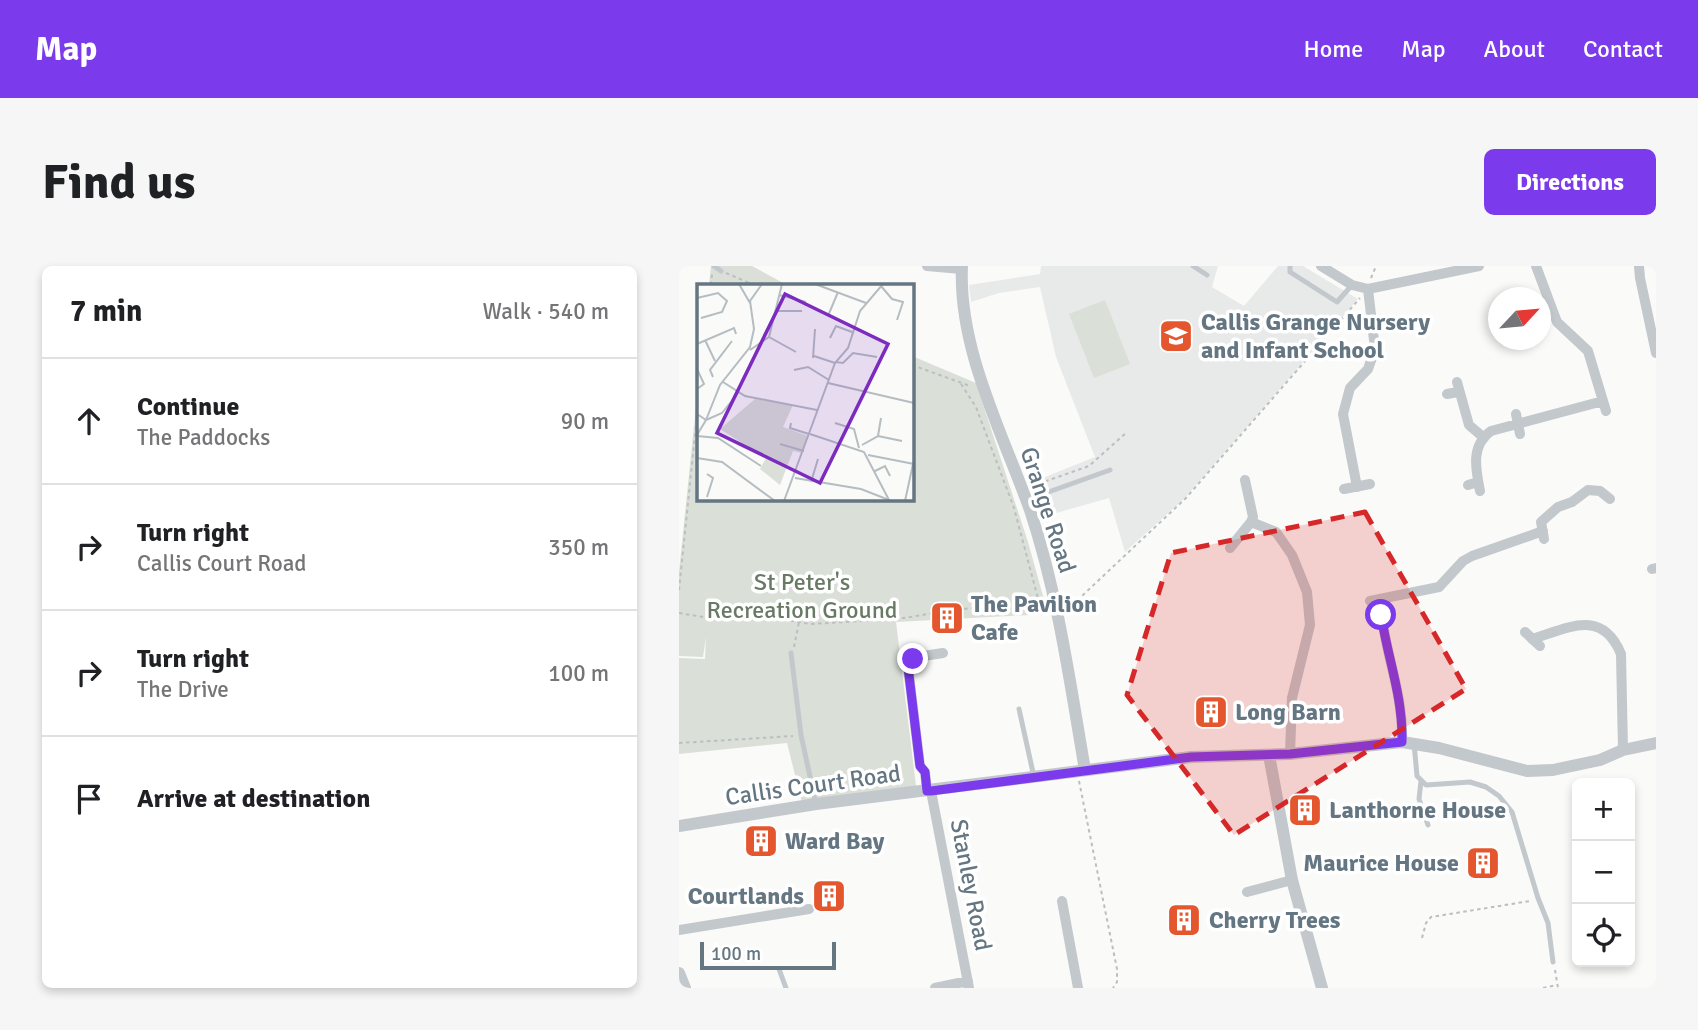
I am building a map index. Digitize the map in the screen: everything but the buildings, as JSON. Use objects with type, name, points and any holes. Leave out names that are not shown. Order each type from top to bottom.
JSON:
[{"type":"street","points":[[927,266],[961,268]]},
{"type":"street","points":[[1321,266],[1352,285],[1367,288],[1479,266]]},
{"type":"street","points":[[1475,486],[1476,457],[1483,437],[1491,432],[1604,406],[1588,351],[1557,322],[1536,266]]},
{"type":"street","points":[[1639,266],[1652,311],[1656,353]]},
{"type":"street","name":"Grange Road","points":[[961,268],[966,318],[985,389],[1025,500],[1059,616],[1081,770]]},
{"type":"street","points":[[1357,487],[1343,414],[1350,388],[1368,369],[1375,349],[1367,288]]},
{"type":"street","points":[[1454,390],[1469,425],[1483,437]]},
{"type":"street","points":[[1344,489],[1370,484]]},
{"type":"street","points":[[1231,548],[1251,522],[1251,508],[1243,487]]},
{"type":"street","points":[[1408,743],[1401,703],[1375,600],[1439,586],[1463,561],[1472,556],[1543,531],[1558,507],[1572,502],[1588,490],[1600,491],[1610,499]]},
{"type":"street","points":[[1251,522],[1276,532],[1292,555],[1307,593],[1310,625],[1292,698],[1290,754]]},
{"type":"street","points":[[1532,639],[1587,624],[1606,630],[1616,641],[1621,654],[1623,750]]},
{"type":"street","name":"Stanley Road","points":[[943,653],[920,655],[913,659],[908,667],[920,766],[925,772],[969,985]]},
{"type":"street","name":"Callis Court Road","points":[[679,826],[816,804],[929,791],[976,778],[1034,777],[1191,757],[1290,754],[1408,743],[1468,754],[1527,771],[1553,770],[1600,760],[1623,750],[1656,743]]},
{"type":"street","points":[[1269,755],[1292,880],[1322,988]]},
{"type":"street","points":[[1245,893],[1292,880]]},
{"type":"street","points":[[1062,901],[1078,988]]},
{"type":"street","points":[[679,929],[771,911],[809,909]]},
{"type":"street","points":[[679,973],[685,988]]},
{"type":"street","points":[[935,988],[969,985]]},
{"type":"lane","points":[[1193,266],[1207,275]]},
{"type":"lane","points":[[1290,266],[1290,272],[1337,302],[1352,285]]},
{"type":"lane","points":[[713,268],[721,271]]},
{"type":"lane","points":[[1025,500],[1110,470]]},
{"type":"lane","points":[[791,653],[801,736],[816,804]]},
{"type":"lane","points":[[1019,709],[1034,777]]},
{"type":"lane","points":[[1408,743],[1417,776],[1421,781],[1432,786],[1470,782],[1486,787],[1499,796],[1512,812],[1548,923],[1553,962]]},
{"type":"lane","points":[[1421,781],[1419,799],[1428,825]]},
{"type":"lane","points":[[779,969],[786,988]]},
{"type":"path","points":[[1059,616],[1186,498],[1359,300],[1376,266]]},
{"type":"path","points":[[721,271],[752,284]]},
{"type":"path","points":[[913,365],[961,384],[985,389]]},
{"type":"path","points":[[679,613],[709,618],[776,618],[810,624],[898,619],[1018,603],[1038,597],[1014,508],[976,407],[961,384]]},
{"type":"path","points":[[679,590],[697,417]]},
{"type":"path","points":[[1042,483],[1089,466],[1127,432]]},
{"type":"path","points":[[791,653],[797,641],[799,621]]},
{"type":"path","points":[[679,743],[801,736]]},
{"type":"path","points":[[1081,770],[1117,969],[1117,982],[1113,988]]},
{"type":"path","points":[[1422,938],[1426,923],[1431,917],[1481,911],[1538,898]]},
{"type":"path","points":[[1543,988],[1558,986],[1553,962]]},
{"type":"highlighted area","points":[[1365,512],[1466,689],[1234,835],[1127,695],[1171,553]]},
{"type":"shaded area","points":[[1041,266],[1218,266],[1212,287],[1244,306],[1278,266],[1303,266],[1358,299],[1185,498],[1125,552],[1109,498],[1053,514],[1040,479],[1095,457],[1056,357],[1040,287],[999,293],[971,302],[969,285],[1040,274]]},
{"type":"green space","points":[[711,266],[752,266],[785,284],[709,284]]},
{"type":"green space","points":[[1105,300],[1130,364],[1094,378],[1069,314]]},
{"type":"green space","name":"St Peter's Recreation Ground","points":[[913,356],[976,383],[1028,542],[1048,614],[896,622],[916,786],[802,803],[787,743],[679,754],[679,658],[705,659],[706,637],[703,657],[679,656],[679,572],[697,397],[697,500],[913,500]]},
{"type":"place","name":"Callis Grange Nursery and Infant School","points":[[1176,336]]},
{"type":"place","name":"The Pavilion Cafe","points":[[947,618]]},
{"type":"place","name":"Long Barn","points":[[1211,712]]},
{"type":"place","name":"Lanthorne House","points":[[1305,810]]},
{"type":"place","name":"Ward Bay","points":[[761,841]]},
{"type":"place","name":"Maurice House","points":[[1483,863]]},
{"type":"place","name":"Courtlands","points":[[829,896]]},
{"type":"place","name":"Cherry Trees","points":[[1184,920]]},
{"type":"route","points":[[913,659],[908,667],[920,766],[925,772],[927,791],[931,791],[1191,757],[1290,754],[1402,742],[1401,703],[1381,615]]}]
